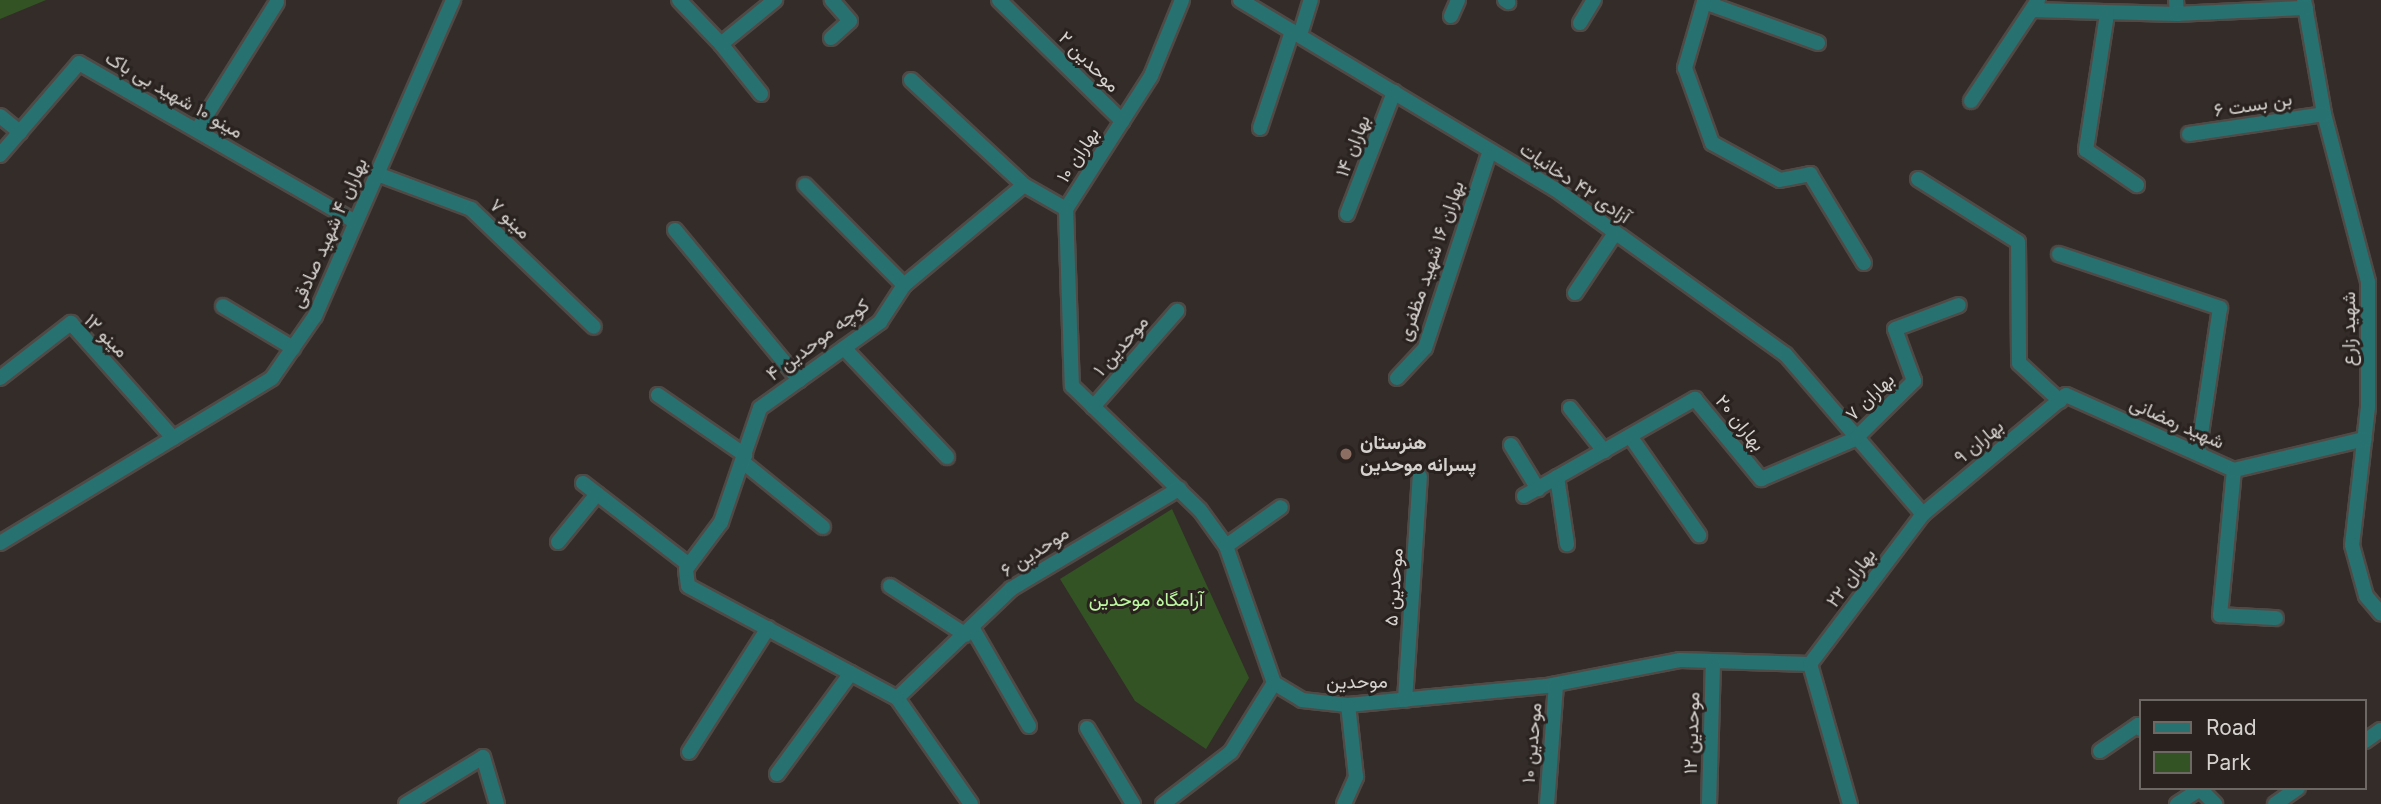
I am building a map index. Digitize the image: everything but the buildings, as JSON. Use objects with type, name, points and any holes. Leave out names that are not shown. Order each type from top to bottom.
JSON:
[{"type":"street","name":"بهاران ۴ شهید صادقی","points":[[0,542],[272,378],[315,316],[453,0]]},
{"type":"street","points":[[678,0],[721,44],[761,94]]},
{"type":"street","points":[[721,44],[775,0]]},
{"type":"street","points":[[831,38],[850,21],[832,0]]},
{"type":"street","name":"موحدین ۲","points":[[999,0],[1122,121]]},
{"type":"street","name":"بهاران ۱۰","points":[[1093,407],[1072,386],[1066,209],[1151,76],[1182,0]]},
{"type":"street","name":"آزادی ۴۲ دخانیات","points":[[1240,0],[1490,150],[1615,233],[1786,355],[1855,439],[1923,514]]},
{"type":"street","points":[[1260,128],[1311,0]]},
{"type":"street","points":[[1451,16],[1458,0]]},
{"type":"street","points":[[1580,23],[1594,0]]},
{"type":"street","points":[[1818,43],[1702,1],[1685,68],[1712,143],[1780,180],[1810,174],[1864,262]]},
{"type":"street","points":[[197,130],[277,2]]},
{"type":"street","points":[[1971,101],[2035,5],[2107,14],[2177,7],[2305,4]]},
{"type":"street","name":"شهید زارع","points":[[2305,4],[2324,114],[2368,282],[2364,439],[2352,545],[2366,596],[2381,614]]},
{"type":"street","points":[[2107,14],[2087,150],[2137,184]]},
{"type":"street","name":"مینو ۱۰ شهید بی باک","points":[[0,155],[79,62],[356,222]]},
{"type":"street","points":[[911,80],[1024,185],[1066,209]]},
{"type":"street","name":"بهاران ۱۴","points":[[1347,214],[1394,92]]},
{"type":"street","name":"بن بست ۶","points":[[2189,134],[2324,114]]},
{"type":"street","points":[[0,117],[20,132]]},
{"type":"street","name":"بهاران ۱۶ شهید مظفری","points":[[1397,378],[1425,348],[1490,150]]},
{"type":"street","name":"مینو ۷","points":[[377,174],[471,208],[594,327]]},
{"type":"street","points":[[1918,179],[2018,243],[2019,363],[2060,401]]},
{"type":"street","points":[[805,185],[904,285]]},
{"type":"street","name":"کوچه موحدین ۴","points":[[688,567],[721,522],[760,408],[880,322],[904,285],[1024,185]]},
{"type":"street","points":[[675,230],[799,380]]},
{"type":"street","points":[[1575,293],[1615,233]]},
{"type":"street","points":[[2059,254],[2220,308],[2198,453]]},
{"type":"street","name":"بهاران ۷","points":[[1855,439],[1914,381],[1895,330],[1959,305]]},
{"type":"street","points":[[223,306],[293,348]]},
{"type":"street","name":"موحدین ۱","points":[[1093,407],[1177,311]]},
{"type":"street","name":"مینو ۱۲","points":[[0,378],[71,323],[173,438]]},
{"type":"street","points":[[844,348],[947,457]]},
{"type":"street","points":[[658,395],[744,458],[823,527]]},
{"type":"street","name":"شهید رمضانی","points":[[2060,401],[2066,395],[2234,470],[2364,439]]},
{"type":"street","name":"بهاران ۲۰","points":[[1524,496],[1695,399],[1761,479],[1855,439]]},
{"type":"street","name":"بهاران ۹","points":[[1923,514],[2060,401]]},
{"type":"street","points":[[1093,407],[1179,489],[1226,546],[1275,683],[1231,752],[1163,804]]},
{"type":"street","points":[[1570,408],[1604,451]]},
{"type":"street","points":[[1630,436],[1699,536]]},
{"type":"street","points":[[1511,445],[1538,489]]},
{"type":"street","points":[[2234,470],[2220,615],[2276,618]]},
{"type":"street","name":"موحدین ۵","points":[[1405,700],[1420,477]]},
{"type":"street","points":[[1557,478],[1567,544]]},
{"type":"street","points":[[583,483],[688,567],[688,586],[897,698],[971,804]]},
{"type":"street","name":"موحدین ۶","points":[[897,698],[969,632],[1010,589],[1179,489]]},
{"type":"street","points":[[558,542],[597,494]]},
{"type":"street","points":[[1226,546],[1281,507]]},
{"type":"street","name":"بهاران ۲۲","points":[[1810,664],[1923,514]]},
{"type":"street","points":[[890,586],[969,632],[1029,726]]},
{"type":"street","points":[[689,752],[768,628]]},
{"type":"street","name":"موحدین","points":[[1275,683],[1302,699],[1348,705],[1556,684],[1681,660],[1810,664]]},
{"type":"street","name":"موحدین ۱۲","points":[[1709,804],[1713,663]]},
{"type":"street","points":[[1810,664],[1850,804]]},
{"type":"street","points":[[777,774],[851,673]]},
{"type":"street","name":"موحدین ۱۰","points":[[1547,804],[1556,684]]},
{"type":"street","points":[[1344,804],[1356,777],[1348,705]]},
{"type":"street","points":[[2100,751],[2138,725],[2140,728]]},
{"type":"street","points":[[1087,728],[1133,804]]},
{"type":"street","points":[[406,804],[482,757],[497,804]]},
{"type":"street","points":[[2177,804],[2198,790]]},
{"type":"street","points":[[2201,790],[2215,804]]},
{"type":"street","points":[[2275,804],[2295,790]]},
{"type":"green space","points":[[0,0],[46,0],[0,19]]},
{"type":"green space","name":"آرامگاه موحدین","points":[[1172,509],[1249,678],[1206,749],[1135,701],[1060,579]]},
{"type":"place","name":"هنرستان پسرانه موحدین","points":[[1346,454]]}]
